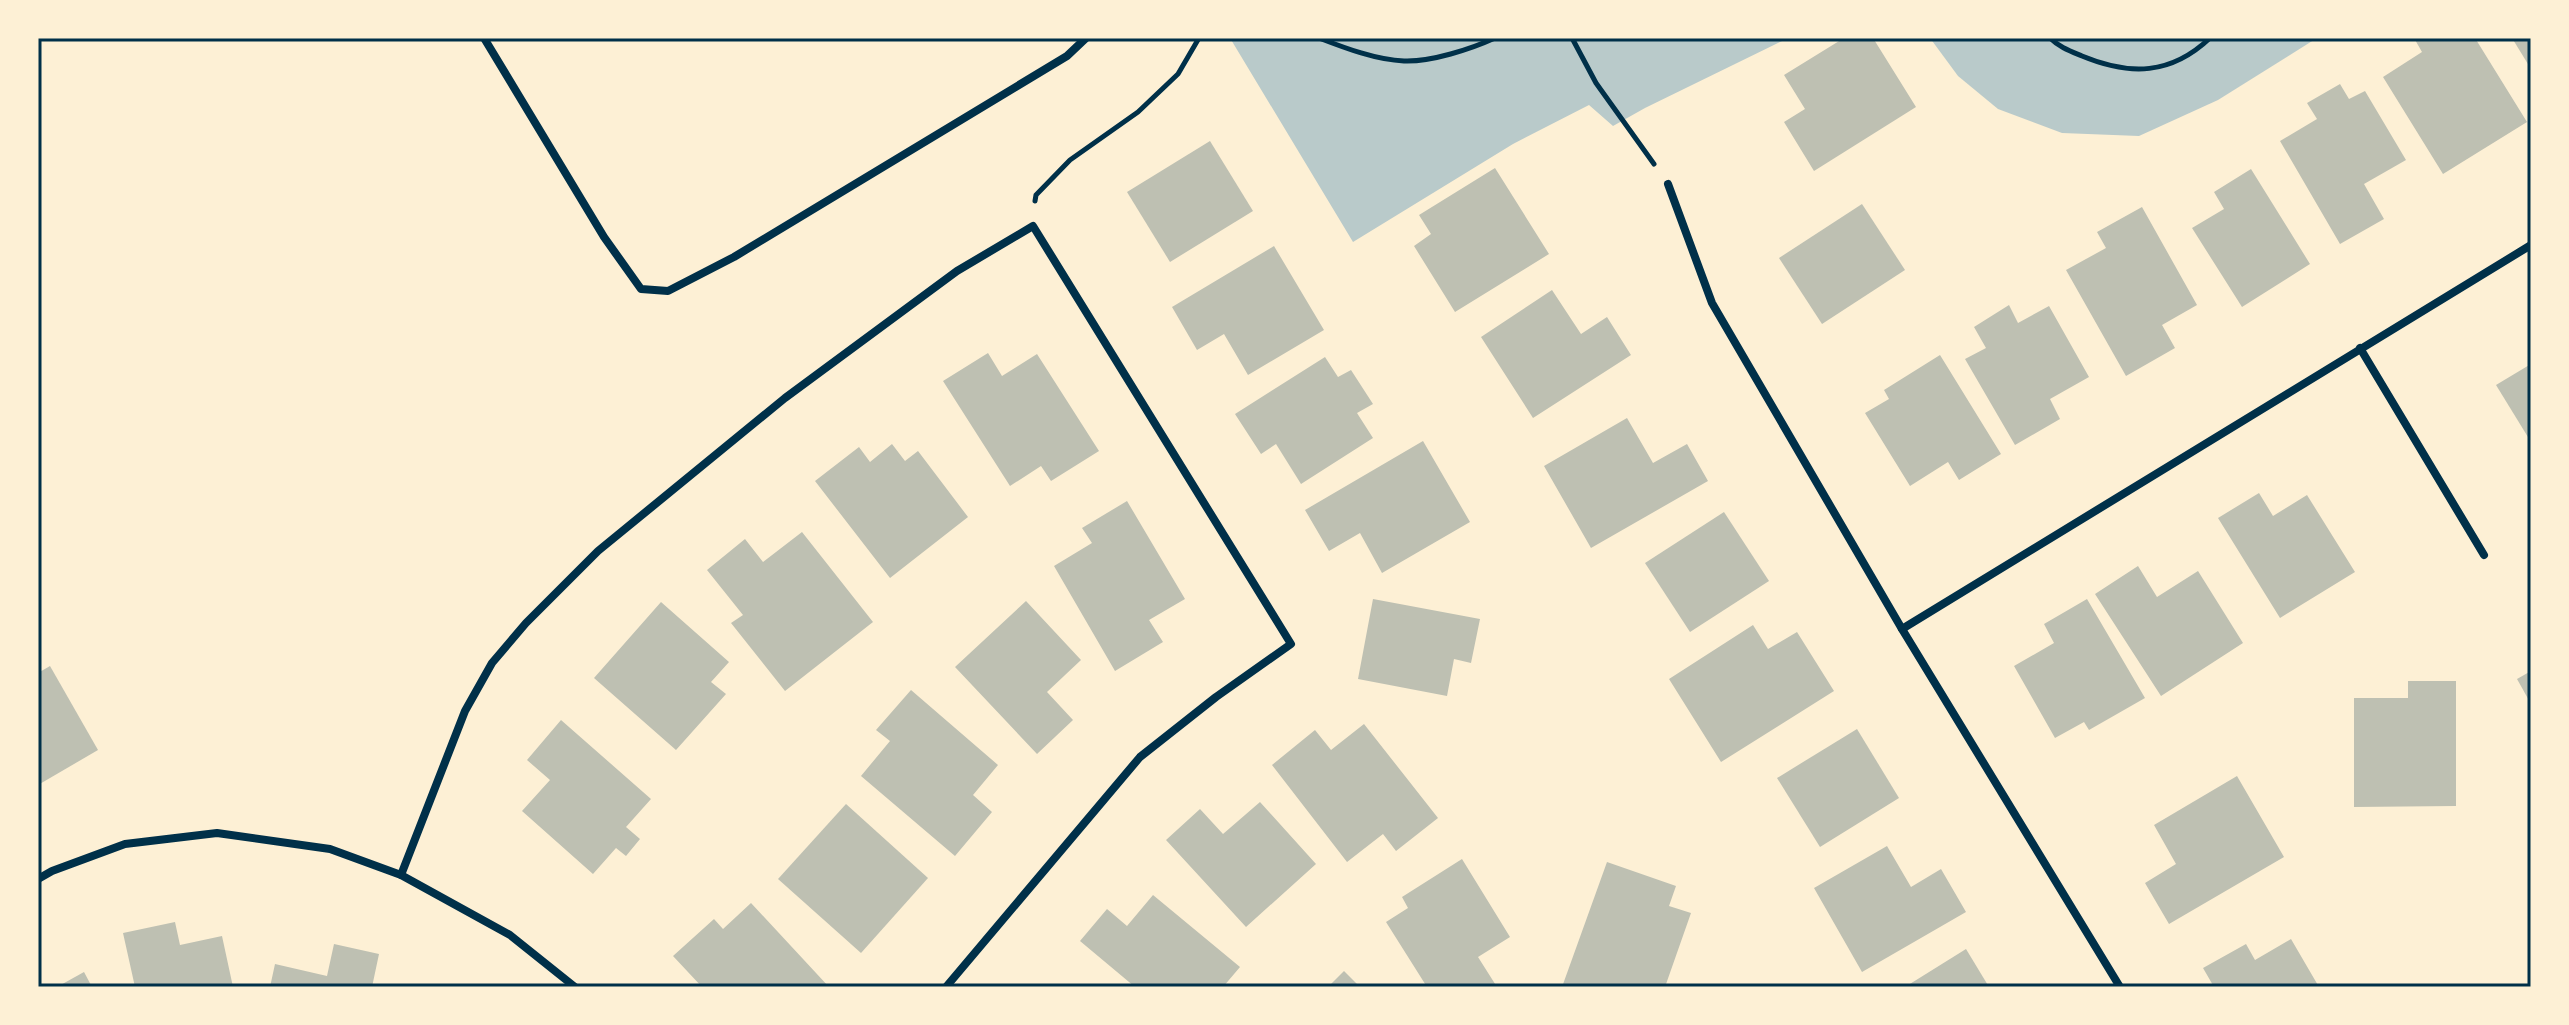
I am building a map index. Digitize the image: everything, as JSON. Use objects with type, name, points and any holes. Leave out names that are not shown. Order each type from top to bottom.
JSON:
[{"type":"street","points":[[484,38],[604,237],[641,289],[668,291],[734,257],[1067,56],[1086,38]]},
{"type":"street","points":[[1668,184],[1712,303],[1902,629],[2120,987]]},
{"type":"street","points":[[401,875],[465,711],[492,663],[526,623],[598,551],[785,398],[957,271],[1033,226],[1291,644],[1216,697],[1140,757],[946,987]]},
{"type":"street","points":[[1902,629],[2531,245]]},
{"type":"street","points":[[2360,348],[2484,555]]},
{"type":"street","points":[[38,879],[125,844],[217,833],[330,849],[401,875],[510,935],[575,987]]},
{"type":"path","points":[[1033,226],[1036,195],[1070,160],[1138,112],[1178,74],[1199,38]]},
{"type":"path","points":[[1319,38],[1353,50],[1405,61],[1470,50],[1495,38]]},
{"type":"path","points":[[1572,38],[1596,83],[1668,184]]},
{"type":"path","points":[[2050,38],[2057,45],[2103,64],[2141,71],[2168,64],[2197,50],[2210,38]]},
{"type":"shaded area","points":[[1230,38],[1788,38],[1613,126],[1589,105],[1513,144],[1353,242]]},
{"type":"shaded area","points":[[1930,38],[2317,38],[2218,100],[2139,136],[2062,133],[1998,109],[1958,76]]},
{"type":"building","points":[[1844,38],[1873,38],[1916,107],[1814,171],[1784,122],[1805,109],[1784,75]]},
{"type":"building","points":[[2414,38],[2475,38],[2527,122],[2443,174],[2383,77],[2422,52]]},
{"type":"building","points":[[2512,38],[2531,38],[2531,69]]},
{"type":"building","points":[[2340,84],[2349,99],[2365,91],[2406,160],[2364,184],[2384,219],[2340,244],[2280,141],[2317,119],[2307,103]]},
{"type":"building","points":[[1210,141],[1253,211],[1170,262],[1127,192]]},
{"type":"building","points":[[1495,168],[1549,254],[1455,312],[1414,246],[1431,234],[1419,215]]},
{"type":"building","points":[[2251,169],[2310,264],[2242,307],[2192,228],[2224,209],[2214,192]]},
{"type":"building","points":[[1862,204],[1905,270],[1822,324],[1779,258]]},
{"type":"building","points":[[2142,207],[2197,305],[2162,325],[2175,348],[2126,376],[2066,270],[2106,248],[2097,232]]},
{"type":"building","points":[[1274,246],[1324,330],[1248,375],[1224,334],[1197,350],[1172,307]]},
{"type":"building","points":[[1552,290],[1581,334],[1607,317],[1631,355],[1533,418],[1481,337]]},
{"type":"building","points":[[2009,305],[2018,323],[2049,306],[2089,377],[2050,399],[2060,419],[2015,445],[1965,359],[1986,348],[1974,327]]},
{"type":"building","points":[[988,353],[1002,376],[1037,354],[1099,451],[1051,481],[1041,466],[1010,486],[943,381]]},
{"type":"building","points":[[1940,355],[2001,454],[1959,480],[1948,462],[1910,486],[1865,413],[1889,399],[1884,390]]},
{"type":"building","points":[[1325,357],[1338,377],[1351,370],[1373,404],[1357,413],[1373,438],[1301,484],[1276,444],[1261,454],[1235,414]]},
{"type":"building","points":[[2531,364],[2531,442],[2496,385]]},
{"type":"building","points":[[1627,418],[1653,463],[1687,444],[1708,481],[1591,548],[1544,466]]},
{"type":"building","points":[[1423,441],[1470,522],[1382,573],[1360,533],[1329,551],[1305,510]]},
{"type":"building","points":[[892,444],[905,461],[918,451],[968,517],[890,578],[815,481],[859,447],[870,462]]},
{"type":"building","points":[[2259,493],[2273,516],[2307,495],[2355,572],[2280,618],[2218,518]]},
{"type":"building","points":[[1127,501],[1185,599],[1149,620],[1163,642],[1115,671],[1054,566],[1092,543],[1082,528]]},
{"type":"building","points":[[1724,512],[1769,581],[1690,632],[1645,563]]},
{"type":"building","points":[[802,532],[873,622],[785,691],[731,623],[743,615],[707,570],[745,539],[763,562]]},
{"type":"building","points":[[2138,566],[2157,597],[2198,571],[2243,643],[2161,696],[2095,594]]},
{"type":"building","points":[[1373,599],[1480,619],[1471,663],[1454,659],[1447,696],[1358,679]]},
{"type":"building","points":[[2087,599],[2145,698],[2089,730],[2084,722],[2055,738],[2014,666],[2054,643],[2044,624]]},
{"type":"building","points":[[1026,601],[1081,660],[1047,692],[1073,720],[1037,754],[955,667]]},
{"type":"building","points":[[661,602],[729,662],[711,682],[726,694],[676,750],[594,678]]},
{"type":"building","points":[[1753,625],[1768,649],[1797,632],[1834,691],[1721,762],[1669,679]]},
{"type":"building","points":[[50,666],[98,750],[38,785],[38,673]]},
{"type":"building","points":[[2531,671],[2531,704],[2517,679]]},
{"type":"building","points":[[2408,681],[2456,681],[2456,806],[2354,807],[2354,698],[2408,698]]},
{"type":"building","points":[[911,690],[998,765],[973,795],[992,812],[955,856],[861,776],[890,741],[876,730]]},
{"type":"building","points":[[561,720],[651,799],[626,827],[640,839],[626,856],[616,848],[593,874],[522,811],[550,780],[527,760]]},
{"type":"building","points":[[1364,724],[1438,818],[1396,851],[1383,834],[1347,862],[1272,765],[1315,730],[1331,750]]},
{"type":"building","points":[[1857,729],[1899,798],[1820,847],[1777,778]]},
{"type":"building","points":[[2237,776],[2284,857],[2169,924],[2145,883],[2176,864],[2154,825]]},
{"type":"building","points":[[1260,802],[1316,864],[1246,927],[1166,840],[1200,809],[1223,834]]},
{"type":"building","points":[[846,804],[928,878],[861,953],[778,879]]},
{"type":"building","points":[[1887,846],[1911,887],[1941,869],[1966,912],[1862,972],[1814,888]]},
{"type":"building","points":[[1462,859],[1510,937],[1478,957],[1497,987],[1427,987],[1386,922],[1408,908],[1402,897]]},
{"type":"building","points":[[1607,862],[1676,886],[1669,906],[1691,913],[1665,987],[1562,987]]},
{"type":"building","points":[[1153,895],[1240,967],[1223,987],[1135,987],[1080,941],[1107,909],[1127,926]]},
{"type":"building","points":[[751,903],[829,987],[702,987],[673,956],[714,919],[723,929]]},
{"type":"building","points":[[175,922],[180,945],[222,936],[233,987],[135,987],[123,933]]},
{"type":"building","points":[[2291,939],[2319,987],[2214,987],[2203,968],[2246,944],[2255,960]]},
{"type":"building","points":[[334,944],[379,954],[372,987],[270,987],[275,964],[327,976]]},
{"type":"building","points":[[1966,949],[1989,987],[1905,987]]},
{"type":"building","points":[[1344,971],[1360,987],[1328,987]]},
{"type":"building","points":[[84,972],[92,987],[57,987]]}]
